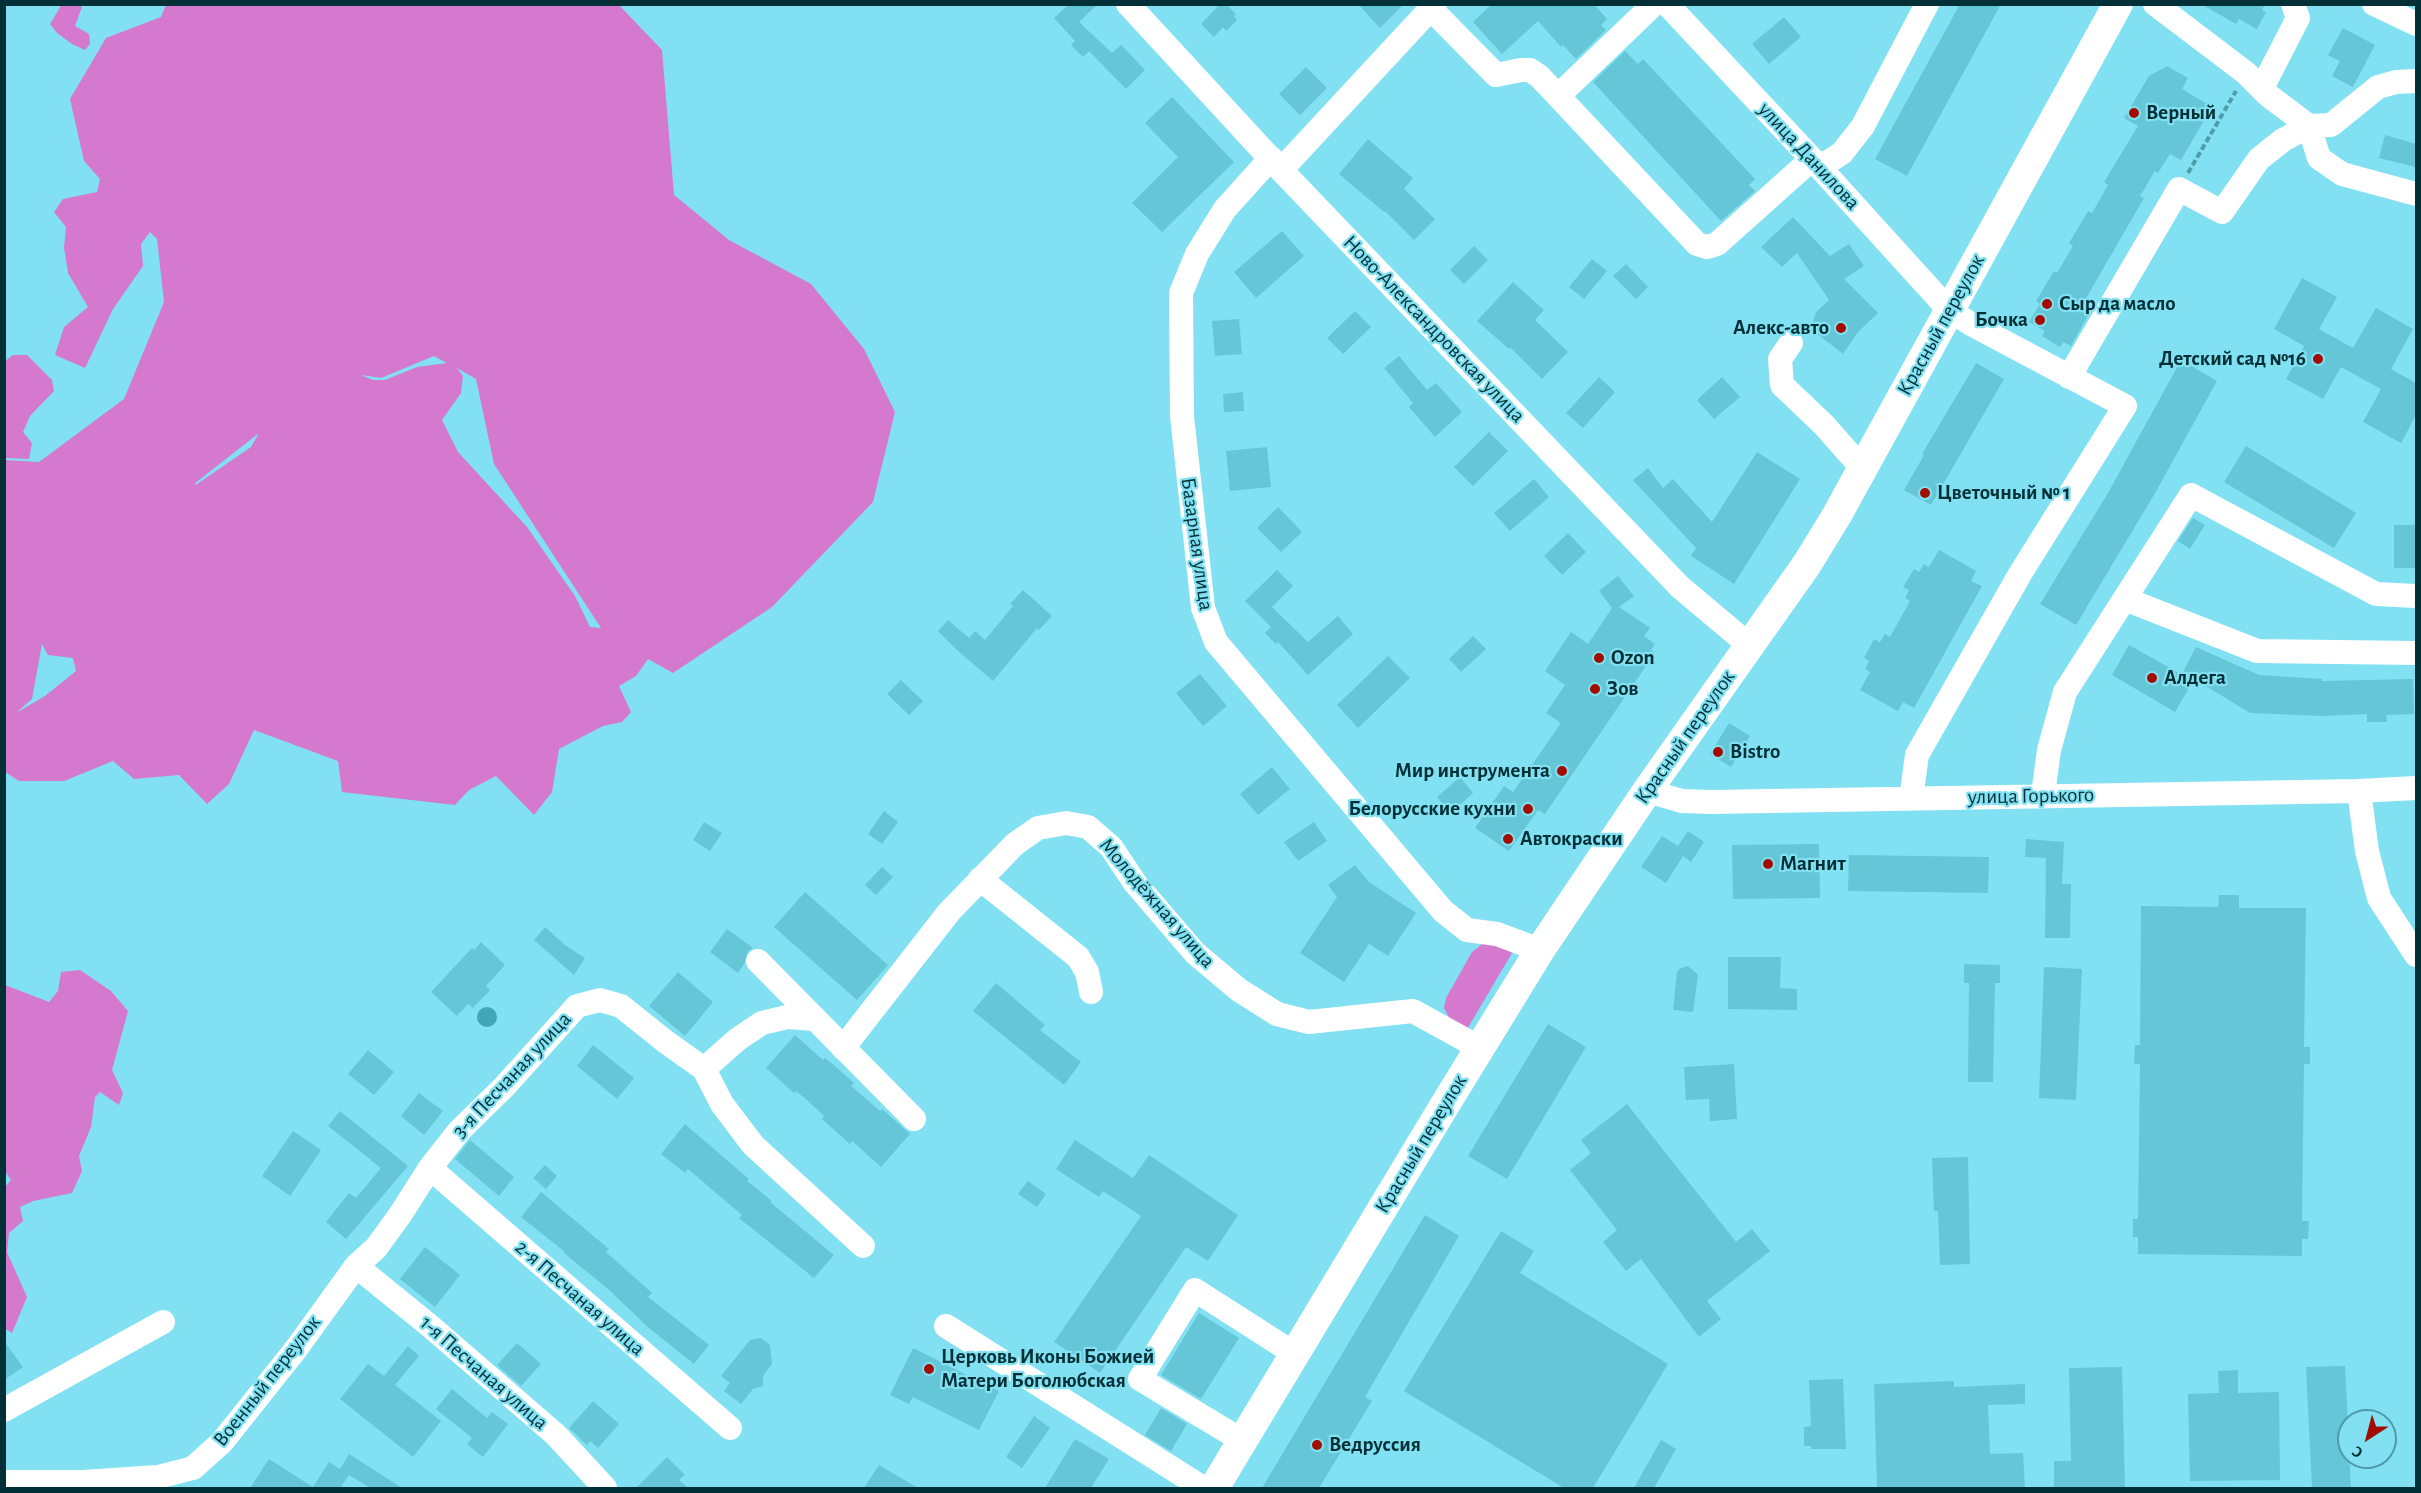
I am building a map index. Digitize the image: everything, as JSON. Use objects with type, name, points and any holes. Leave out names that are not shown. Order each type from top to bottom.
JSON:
[{"type":"main road","name":"Красный переулок","points":[[1214,1488],[1540,950],[1647,791],[1807,564],[2118,4]]},
{"type":"street","name":"Ново-Александровская улица","points":[[1128,4],[1276,164],[1680,587],[1749,645]]},
{"type":"street","points":[[1558,96],[1654,4]]},
{"type":"street","name":"улица Данилова","points":[[1666,4],[1816,163],[1949,310],[2125,406],[2020,574],[1917,755],[1911,798]]},
{"type":"street","points":[[1433,7],[1496,75],[1530,70],[1539,76],[1697,244],[1707,247],[1718,244],[1816,163],[1842,153],[1863,126],[1927,4]]},
{"type":"street","points":[[2155,4],[2309,126],[2319,158],[2342,174],[2416,194]]},
{"type":"street","points":[[2374,4],[2416,24]]},
{"type":"street","points":[[2254,81],[2298,18],[2299,6]]},
{"type":"street","name":"Базарная улица","points":[[1433,7],[1276,164],[1225,209],[1197,254],[1181,293],[1182,416],[1203,608],[1216,642],[1443,911],[1467,930],[1497,934],[1540,950]]},
{"type":"street","points":[[2069,377],[2179,189],[2222,212],[2259,159],[2283,140],[2309,126],[2331,125],[2378,87],[2396,82],[2416,81]]},
{"type":"street","points":[[1791,343],[1780,359],[1782,385],[1824,425],[1862,468]]},
{"type":"street","points":[[2043,795],[2049,750],[2065,692],[2191,495],[2376,594],[2416,596]]},
{"type":"street","points":[[2125,599],[2257,651],[2416,653]]},
{"type":"street","name":"улица Горького","points":[[1647,791],[1682,801],[1711,802],[2359,791],[2416,788]]},
{"type":"street","points":[[2359,791],[2367,851],[2379,898],[2416,956]]},
{"type":"street","name":"Молодёжная улица","points":[[843,1048],[921,947],[980,879],[1015,844],[1038,828],[1065,822],[1088,827],[1112,847],[1135,883],[1195,953],[1239,990],[1277,1014],[1309,1022],[1413,1011],[1480,1047]]},
{"type":"street","points":[[980,879],[1078,957],[1087,972],[1091,992]]},
{"type":"street","points":[[758,961],[914,1119]]},
{"type":"street","name":"3-я Песчаная улица","points":[[429,1168],[459,1131],[504,1087],[577,1006],[600,1000],[621,1006],[704,1069],[722,1104],[753,1145],[863,1246]]},
{"type":"street","points":[[704,1069],[738,1039],[762,1023],[787,1017],[814,1019]]},
{"type":"street","name":"Военный переулок","points":[[4,1482],[83,1482],[158,1477],[193,1468],[222,1442],[296,1349],[356,1266],[382,1240],[429,1168]]},
{"type":"street","name":"2-я Песчаная улица","points":[[429,1168],[730,1428]]},
{"type":"street","name":"1-я Песчаная улица","points":[[356,1266],[430,1326],[556,1435],[605,1488]]},
{"type":"street","points":[[1243,1441],[1140,1379],[1195,1290],[1295,1354]]},
{"type":"street","points":[[4,1410],[163,1322]]},
{"type":"street","points":[[946,1326],[1203,1488]]},
{"type":"path","points":[[2179,189],[2254,81]]},
{"type":"shaded area","points":[[62,4],[82,7],[75,26],[89,34],[90,44],[85,50],[57,33],[50,24]]},
{"type":"shaded area","points":[[166,5],[619,5],[662,50],[674,195],[729,240],[811,284],[864,349],[895,412],[873,502],[772,607],[673,673],[648,659],[636,676],[619,686],[631,712],[622,722],[603,726],[559,749],[552,792],[534,815],[496,776],[469,790],[455,805],[342,792],[338,761],[254,730],[229,784],[207,804],[179,775],[134,779],[113,761],[64,781],[19,781],[5,772],[5,460],[39,462],[124,399],[164,302],[157,239],[150,232],[141,244],[143,266],[113,309],[85,368],[55,355],[64,327],[88,307],[68,273],[64,248],[66,227],[54,212],[63,199],[97,192],[100,179],[84,161],[70,99],[106,38],[161,17]],"holes":[[[434,356],[447,363],[417,367],[385,380],[373,380],[361,375],[381,378]],[[457,368],[476,379],[494,464],[601,628],[590,627],[575,596],[527,527],[458,452],[442,420],[461,393],[463,376]],[[259,433],[251,447],[194,484]],[[42,644],[48,655],[73,658],[76,671],[45,696],[16,713],[32,699]]]},
{"type":"shaded area","points":[[13,355],[27,355],[52,380],[54,391],[30,416],[23,432],[32,443],[29,459],[5,458],[5,361]]},
{"type":"shaded area","points":[[1486,941],[1512,953],[1466,1031],[1454,1027],[1444,1008],[1446,998],[1472,952]]},
{"type":"shaded area","points":[[80,970],[111,991],[128,1011],[112,1070],[123,1093],[119,1105],[100,1092],[95,1097],[91,1127],[79,1156],[82,1171],[72,1193],[33,1201],[20,1207],[23,1221],[9,1233],[7,1252],[27,1297],[12,1333],[4,1328],[4,1188],[11,1180],[4,1170],[5,985],[49,1002],[58,991],[61,972]]},
{"type":"water","points":[[487,1007],[494,1010],[497,1017],[494,1024],[487,1027],[480,1024],[477,1017],[480,1010]]},
{"type":"building","points":[[1069,4],[1098,4],[1079,22],[1112,53],[1121,45],[1145,70],[1126,89],[1089,51],[1083,57],[1071,45],[1075,41],[1054,18]]},
{"type":"building","points":[[1220,4],[1226,4],[1236,14],[1234,16],[1237,20],[1226,31],[1223,27],[1214,37],[1201,24]]},
{"type":"building","points":[[1358,4],[1404,4],[1380,28]]},
{"type":"building","points":[[1492,4],[1594,4],[1607,19],[1601,25],[1606,30],[1576,59],[1563,45],[1561,47],[1538,21],[1502,54],[1473,22]]},
{"type":"building","points":[[1960,4],[2001,4],[1907,176],[1875,159]]},
{"type":"building","points":[[2201,4],[2265,4],[2262,10],[2266,12],[2257,29],[2239,19],[2236,24]]},
{"type":"building","points":[[1784,17],[1801,37],[1769,64],[1752,44]]},
{"type":"building","points":[[2343,28],[2375,45],[2353,87],[2332,76],[2340,61],[2328,55]]},
{"type":"building","points":[[1625,51],[1638,64],[1643,59],[1755,179],[1749,185],[1755,191],[1721,221],[1593,82]]},
{"type":"building","points":[[2167,66],[2188,78],[2182,89],[2212,107],[2181,160],[2170,154],[2158,173],[2155,171],[2140,196],[2144,198],[2081,307],[2090,312],[2071,346],[2063,342],[2060,347],[2042,336],[2045,331],[2029,322],[2040,304],[2036,301],[2054,271],[2057,273],[2073,246],[2069,243],[2088,211],[2092,213],[2108,185],[2104,182],[2138,126],[2124,118],[2149,76]]},
{"type":"building","points":[[1306,67],[1327,88],[1300,115],[1279,94]]},
{"type":"building","points":[[1172,97],[1234,162],[1162,232],[1132,203],[1178,157],[1145,123]]},
{"type":"building","points":[[2385,135],[2416,144],[2416,167],[2379,158]]},
{"type":"building","points":[[1368,139],[1413,178],[1404,189],[1435,219],[1414,240],[1385,211],[1339,174]]},
{"type":"building","points":[[1793,217],[1830,256],[1849,244],[1864,266],[1844,279],[1878,313],[1858,332],[1843,354],[1811,329],[1816,312],[1829,300],[1797,253],[1782,267],[1761,247]]},
{"type":"building","points":[[1282,231],[1304,256],[1256,298],[1234,272]]},
{"type":"building","points":[[1474,246],[1488,260],[1464,284],[1450,270]]},
{"type":"building","points":[[1592,259],[1607,271],[1584,299],[1569,287]]},
{"type":"building","points":[[1626,264],[1648,287],[1636,299],[1613,276]]},
{"type":"building","points":[[2302,278],[2337,297],[2319,329],[2353,348],[2376,308],[2413,329],[2391,369],[2416,383],[2416,415],[2401,443],[2363,422],[2381,389],[2341,367],[2323,399],[2286,379],[2304,346],[2274,329]]},
{"type":"building","points":[[1513,282],[1544,310],[1535,320],[1568,352],[1542,379],[1510,347],[1509,349],[1477,321]]},
{"type":"building","points":[[1355,311],[1371,327],[1343,354],[1327,338]]},
{"type":"building","points":[[1239,319],[1242,354],[1215,356],[1212,321]]},
{"type":"building","points":[[1399,356],[1427,390],[1436,383],[1462,412],[1435,437],[1409,407],[1413,403],[1384,368]]},
{"type":"building","points":[[2181,360],[2217,381],[2154,495],[2076,625],[2040,604],[2108,493]]},
{"type":"building","points":[[1976,363],[2004,379],[1931,505],[1904,490],[1924,455],[1922,454]]},
{"type":"building","points":[[1599,377],[1615,392],[1583,428],[1566,413]]},
{"type":"building","points":[[1722,377],[1740,397],[1714,419],[1697,400]]},
{"type":"building","points":[[1243,392],[1244,411],[1224,412],[1223,394]]},
{"type":"building","points":[[1489,432],[1508,451],[1473,486],[1454,467]]},
{"type":"building","points":[[2246,446],[2356,513],[2334,548],[2224,482]]},
{"type":"building","points":[[1267,447],[1271,487],[1230,491],[1226,451]]},
{"type":"building","points":[[1757,452],[1800,479],[1734,584],[1691,556],[1696,548],[1633,480],[1648,468],[1663,488],[1673,479],[1712,522]]},
{"type":"building","points":[[1534,479],[1549,497],[1510,531],[1494,513]]},
{"type":"building","points":[[1278,507],[1302,532],[1281,552],[1257,528]]},
{"type":"building","points":[[2193,518],[2205,525],[2190,549],[2178,541]]},
{"type":"building","points":[[2394,525],[2416,525],[2416,568],[2394,568]]},
{"type":"building","points":[[1568,533],[1586,552],[1562,575],[1544,556]]},
{"type":"building","points":[[1939,550],[1976,571],[1971,581],[1982,586],[1914,708],[1903,702],[1898,711],[1860,690],[1870,672],[1865,669],[1869,661],[1864,658],[1874,639],[1880,642],[1885,634],[1890,637],[1910,601],[1905,598],[1909,590],[1903,587],[1914,569],[1919,572],[1924,564],[1929,567]]},
{"type":"building","points":[[1277,570],[1293,586],[1272,607],[1308,642],[1338,616],[1353,634],[1308,675],[1278,642],[1276,644],[1265,633],[1271,627],[1245,601]]},
{"type":"building","points":[[1618,576],[1634,596],[1619,607],[1650,628],[1644,636],[1655,644],[1651,650],[1655,653],[1545,814],[1538,810],[1509,851],[1475,828],[1504,786],[1513,792],[1561,723],[1546,713],[1565,685],[1545,671],[1571,632],[1588,644],[1612,608],[1599,591]]},
{"type":"building","points":[[1023,590],[1052,616],[1039,630],[1037,628],[993,681],[938,631],[948,620],[969,638],[975,631],[985,640],[1013,606],[1010,604]]},
{"type":"building","points":[[1473,636],[1486,649],[1461,672],[1449,659]]},
{"type":"building","name":"Алдега","points":[[2129,645],[2193,681],[2175,712],[2112,675]]},
{"type":"building","points":[[2196,647],[2259,675],[2322,679],[2322,681],[2413,679],[2414,714],[2386,715],[2387,722],[2367,722],[2367,714],[2322,716],[2250,713],[2183,672]]},
{"type":"building","points":[[1388,656],[1410,678],[1358,728],[1337,705]]},
{"type":"building","points":[[1200,674],[1227,706],[1203,726],[1176,693]]},
{"type":"building","points":[[901,680],[923,701],[909,715],[887,694]]},
{"type":"building","points":[[1729,723],[1750,736],[1731,767],[1710,754]]},
{"type":"building","points":[[1272,767],[1290,789],[1258,815],[1240,794]]},
{"type":"building","points":[[1460,777],[1473,793],[1451,813],[1437,797]]},
{"type":"building","points":[[884,811],[898,822],[882,844],[868,834]]},
{"type":"building","points":[[704,822],[722,833],[710,851],[693,840]]},
{"type":"building","points":[[1314,822],[1327,841],[1298,861],[1284,842]]},
{"type":"building","points":[[1688,831],[1704,842],[1691,862],[1683,856],[1666,883],[1641,867],[1662,836],[1678,846]]},
{"type":"building","points":[[2026,839],[2064,842],[2062,884],[2071,884],[2070,938],[2045,938],[2046,858],[2025,857]]},
{"type":"building","points":[[1819,844],[1820,898],[1733,899],[1732,845]]},
{"type":"building","points":[[1849,855],[1989,857],[1988,893],[1848,891]]},
{"type":"building","points":[[1355,865],[1369,882],[1416,913],[1388,956],[1369,944],[1344,982],[1300,953],[1337,897],[1328,885]]},
{"type":"building","points":[[882,867],[893,877],[876,895],[865,885]]},
{"type":"building","points":[[805,892],[888,965],[857,1000],[774,927]]},
{"type":"building","points":[[2219,895],[2239,895],[2239,908],[2306,908],[2304,1047],[2310,1047],[2310,1064],[2304,1064],[2302,1221],[2309,1221],[2308,1239],[2302,1239],[2302,1256],[2138,1254],[2138,1237],[2133,1237],[2133,1219],[2138,1219],[2140,1064],[2134,1064],[2135,1045],[2140,1045],[2141,906],[2218,907]]},
{"type":"building","points":[[545,927],[565,945],[585,958],[574,975],[534,940]]},
{"type":"building","points":[[727,929],[753,948],[748,951],[738,973],[710,952]]},
{"type":"building","points":[[481,942],[505,965],[486,986],[490,990],[473,1008],[468,1004],[457,1016],[431,992],[472,948],[474,950]]},
{"type":"building","points":[[1728,957],[1781,957],[1780,988],[1797,989],[1797,1010],[1728,1009]]},
{"type":"building","points":[[1964,964],[2000,965],[2000,983],[1995,983],[1993,1082],[1968,1082],[1969,983],[1964,983]]},
{"type":"building","points":[[1688,966],[1698,975],[1693,1012],[1673,1010],[1677,972]]},
{"type":"building","points":[[2044,967],[2082,969],[2076,1100],[2039,1098]]},
{"type":"building","points":[[678,972],[713,1002],[685,1036],[649,1006]]},
{"type":"building","points":[[996,983],[1045,1025],[1040,1030],[1081,1062],[1064,1085],[973,1011]]},
{"type":"building","points":[[1548,1024],[1586,1047],[1507,1179],[1468,1156]]},
{"type":"building","points":[[795,1035],[823,1060],[825,1058],[836,1067],[854,1083],[851,1086],[910,1134],[881,1167],[852,1141],[850,1144],[822,1119],[824,1116],[807,1100],[796,1091],[794,1093],[766,1068]]},
{"type":"building","points":[[593,1045],[634,1078],[617,1099],[577,1066]]},
{"type":"building","points":[[368,1050],[394,1072],[374,1095],[348,1074]]},
{"type":"building","points":[[1734,1064],[1737,1119],[1710,1121],[1709,1099],[1686,1100],[1684,1067]]},
{"type":"building","points":[[419,1093],[443,1111],[424,1135],[401,1116]]},
{"type":"building","points":[[1627,1104],[1736,1242],[1752,1229],[1770,1251],[1707,1301],[1721,1319],[1699,1337],[1641,1259],[1626,1271],[1603,1242],[1617,1230],[1570,1170],[1591,1153],[1581,1140]]},
{"type":"building","points":[[340,1111],[408,1166],[346,1239],[326,1222],[349,1193],[356,1198],[381,1168],[328,1126]]},
{"type":"building","points":[[685,1124],[749,1179],[747,1181],[772,1201],[770,1202],[834,1255],[814,1278],[739,1218],[742,1215],[688,1169],[685,1173],[661,1154]]},
{"type":"building","points":[[293,1131],[321,1150],[290,1196],[262,1176]]},
{"type":"building","points":[[470,1140],[514,1177],[499,1196],[455,1159]]},
{"type":"building","points":[[1075,1140],[1133,1178],[1149,1155],[1238,1215],[1208,1261],[1186,1247],[1100,1373],[1054,1342],[1141,1216],[1103,1191],[1099,1197],[1056,1169]]},
{"type":"building","points":[[1968,1157],[1970,1264],[1940,1265],[1938,1211],[1934,1211],[1932,1158]]},
{"type":"building","points":[[545,1165],[557,1176],[546,1189],[533,1178]]},
{"type":"building","points":[[1028,1181],[1046,1194],[1037,1207],[1018,1194]]},
{"type":"building","points":[[541,1192],[609,1249],[606,1252],[652,1293],[648,1297],[709,1345],[694,1364],[649,1328],[565,1252],[521,1217]]},
{"type":"building","points":[[1425,1215],[1459,1236],[1365,1397],[1372,1401],[1319,1488],[1262,1488]]},
{"type":"building","points":[[1501,1231],[1534,1251],[1520,1273],[1668,1364],[1593,1488],[1564,1488],[1404,1391]]},
{"type":"building","points":[[425,1247],[460,1275],[435,1307],[400,1279]]},
{"type":"building","points":[[1199,1313],[1239,1338],[1201,1399],[1161,1375]]},
{"type":"building","points":[[761,1338],[770,1345],[772,1364],[763,1376],[763,1386],[753,1389],[741,1404],[724,1391],[730,1383],[721,1376],[750,1340]]},
{"type":"building","points":[[4,1341],[23,1367],[4,1380]]},
{"type":"building","points":[[517,1343],[541,1364],[521,1386],[497,1365]]},
{"type":"building","points":[[408,1346],[419,1356],[395,1385],[441,1421],[413,1457],[340,1399],[368,1364],[384,1376]]},
{"type":"building","name":"Церковь Иконы Божией Матери Боголюбская","points":[[913,1348],[999,1391],[979,1430],[913,1397],[909,1404],[890,1395]]},
{"type":"building","points":[[2345,1366],[2347,1409],[2337,1409],[2337,1469],[2350,1469],[2351,1488],[2312,1488],[2306,1367]]},
{"type":"building","points":[[2122,1367],[2125,1488],[2054,1488],[2054,1461],[2071,1461],[2069,1368]]},
{"type":"building","points":[[2238,1370],[2238,1393],[2279,1392],[2280,1480],[2190,1481],[2188,1394],[2219,1393],[2218,1371]]},
{"type":"building","points":[[1843,1379],[1846,1449],[1811,1449],[1811,1446],[1804,1446],[1804,1427],[1811,1426],[1809,1380]]},
{"type":"building","points":[[1954,1381],[1954,1387],[2025,1384],[2025,1404],[1988,1405],[1990,1454],[2023,1453],[2025,1488],[1877,1488],[1874,1384]]},
{"type":"building","points":[[452,1389],[487,1418],[492,1412],[508,1424],[483,1457],[467,1444],[472,1438],[436,1409]]},
{"type":"building","points":[[593,1401],[619,1424],[598,1448],[590,1441],[587,1445],[569,1428]]},
{"type":"building","points":[[1161,1408],[1187,1424],[1171,1451],[1145,1435]]},
{"type":"building","points":[[1034,1416],[1050,1428],[1022,1468],[1006,1457]]},
{"type":"building","points":[[1075,1439],[1109,1459],[1091,1488],[1045,1488]]},
{"type":"building","points":[[1661,1440],[1676,1449],[1654,1488],[1634,1488]]},
{"type":"building","points":[[349,1454],[402,1488],[370,1488],[349,1475],[340,1488],[250,1488],[269,1459],[313,1487],[329,1462],[340,1469]]},
{"type":"building","points":[[667,1457],[685,1475],[679,1480],[688,1488],[636,1488]]},
{"type":"building","points":[[879,1465],[918,1488],[864,1488]]},
{"type":"place","name":"Верный","points":[[2134,113]]},
{"type":"place","name":"Сыр да масло","points":[[2047,304]]},
{"type":"place","name":"Бочка","points":[[2040,320]]},
{"type":"place","name":"Алекс-авто","points":[[1841,328]]},
{"type":"place","name":"Детский сад №16","points":[[2318,359]]},
{"type":"place","name":"Цветочный № 1","points":[[1925,493]]},
{"type":"place","name":"Ozon","points":[[1599,658]]},
{"type":"place","name":"Алдега","points":[[2152,678]]},
{"type":"place","name":"Зов","points":[[1595,689]]},
{"type":"place","name":"Bistro","points":[[1718,752]]},
{"type":"place","name":"Мир инструмента","points":[[1562,771]]},
{"type":"place","name":"Белорусские кухни","points":[[1528,809]]},
{"type":"place","name":"Автокраски","points":[[1508,839]]},
{"type":"place","name":"Магнит","points":[[1768,864]]},
{"type":"place","name":"Церковь Иконы Божией Матери Боголюбская","points":[[929,1369]]},
{"type":"place","name":"Ведруссия","points":[[1317,1445]]}]
